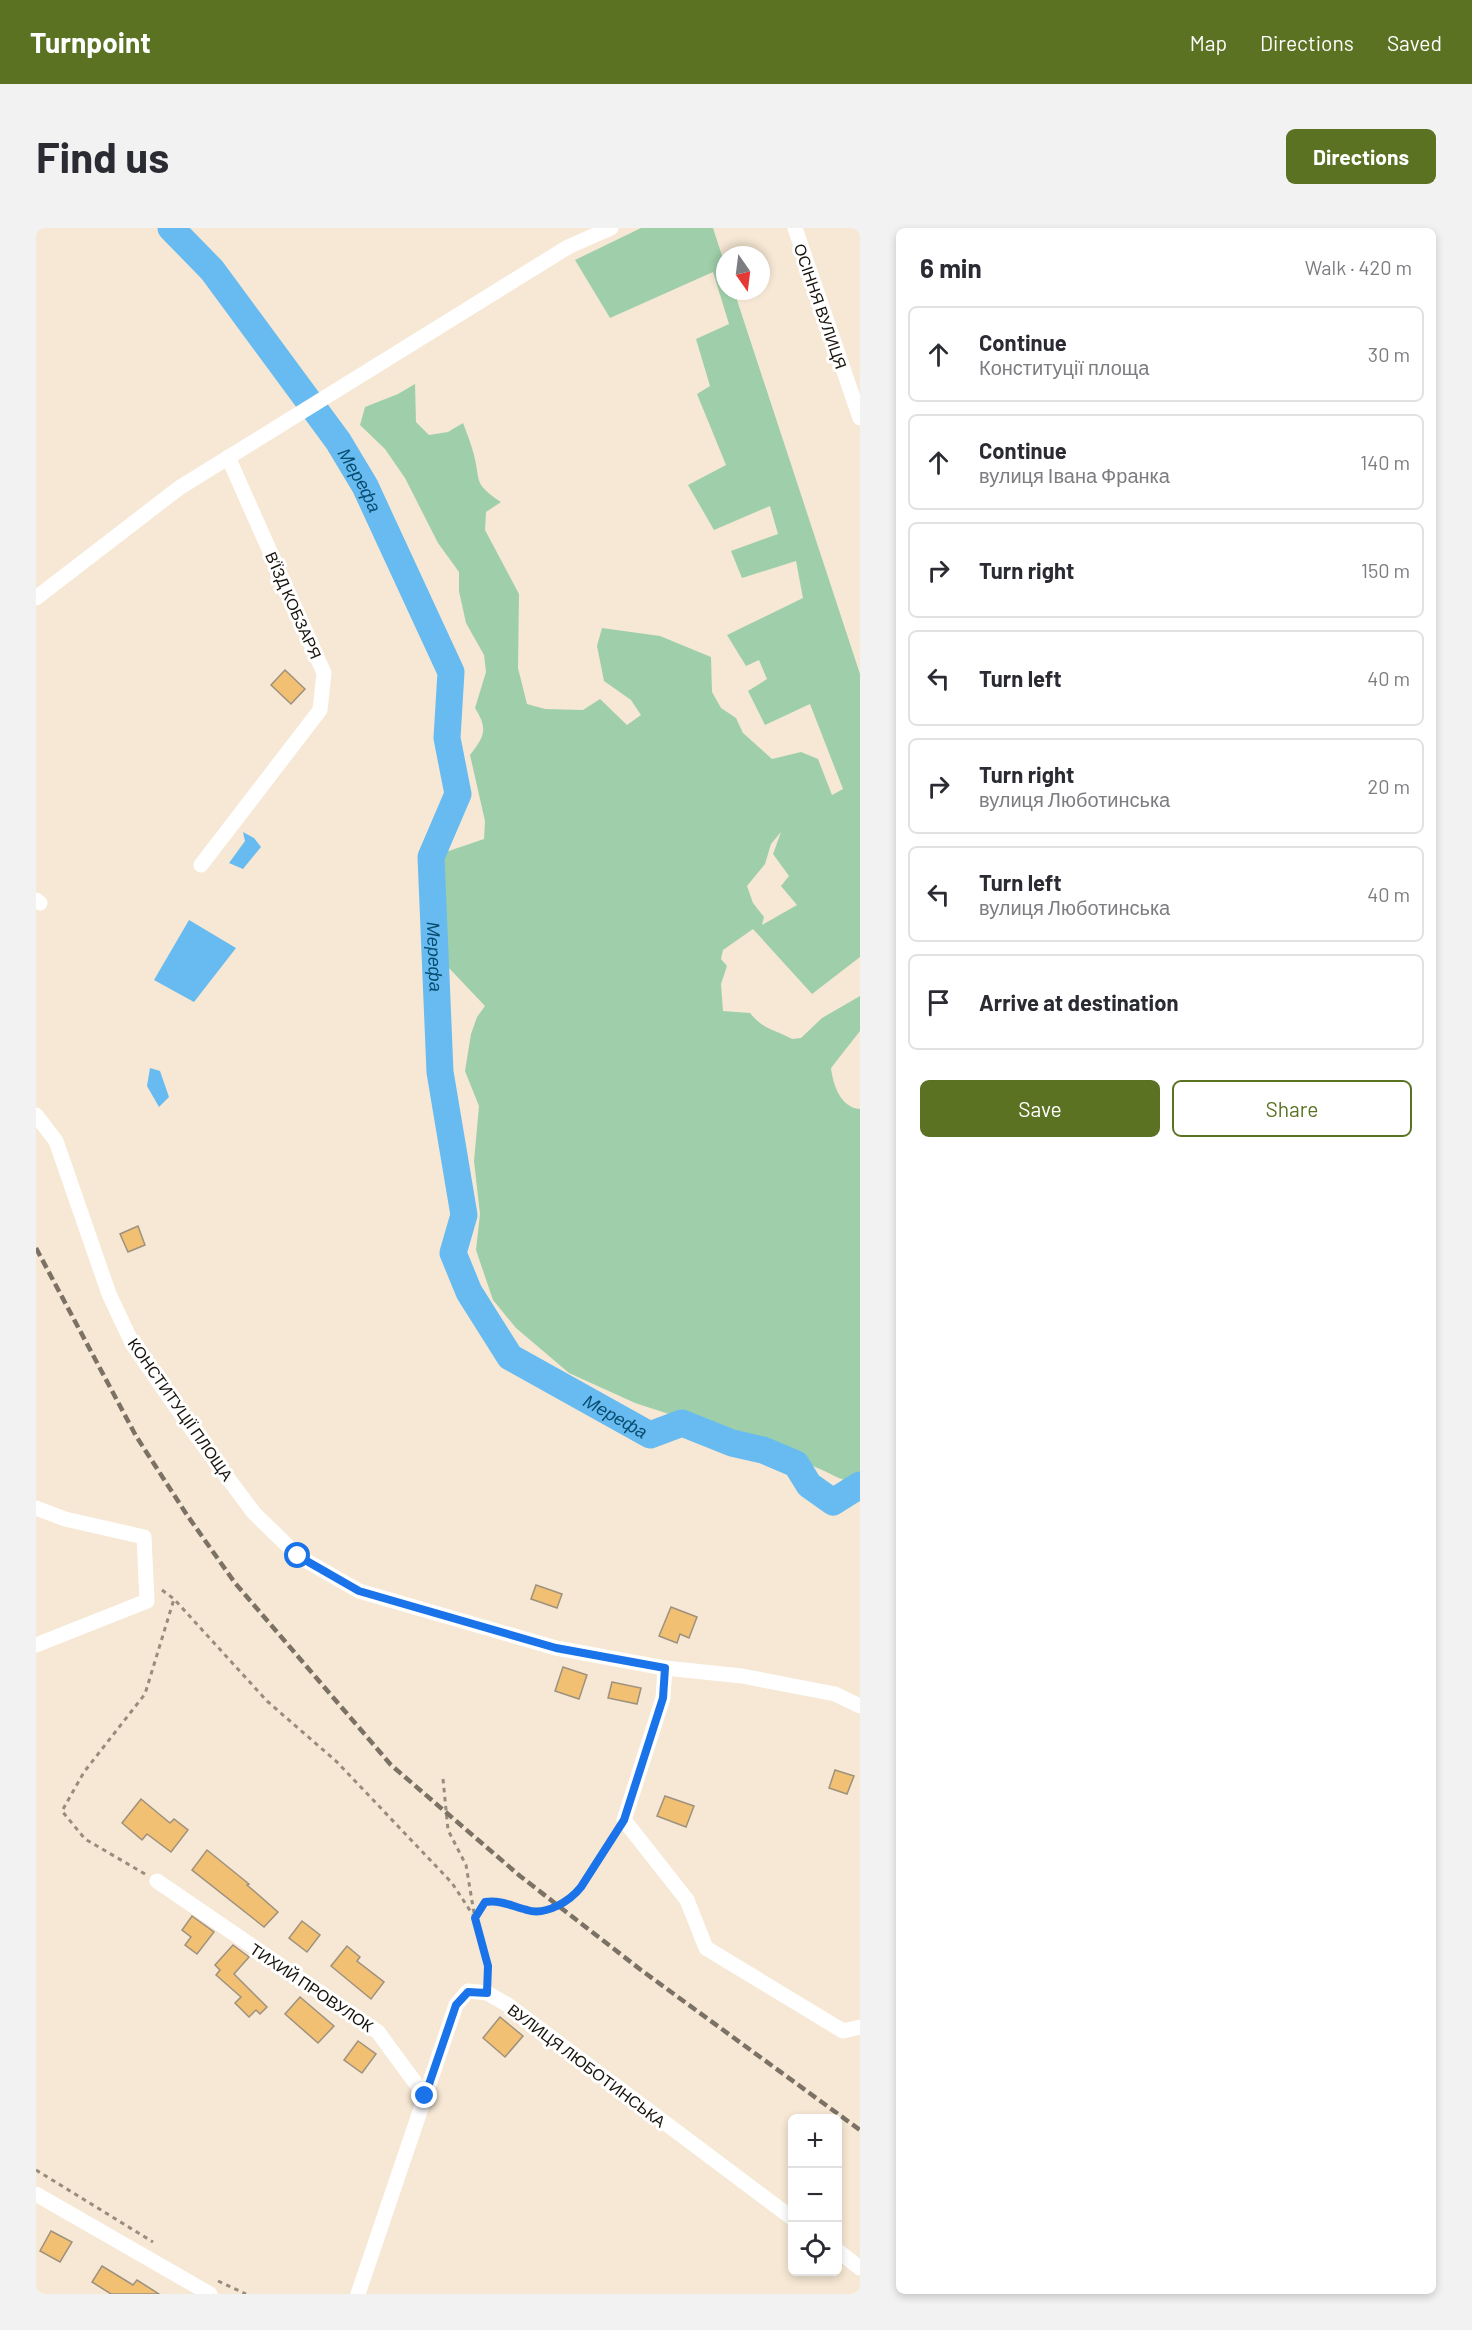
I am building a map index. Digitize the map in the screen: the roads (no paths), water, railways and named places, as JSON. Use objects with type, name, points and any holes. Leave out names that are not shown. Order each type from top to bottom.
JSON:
[{"type":"street","points":[[38,592],[179,488],[568,247],[610,228]]},
{"type":"street","name":"ОСІННЯ ВУЛИЦЯ","points":[[795,228],[860,418]]},
{"type":"street","name":"В’ЇЗД КОБЗАРЯ","points":[[201,865],[320,710],[324,673],[228,457]]},
{"type":"street","name":"КОНСТИТУЦІЇ ПЛОЩА","points":[[36,1115],[56,1141],[109,1294],[133,1345],[192,1430],[254,1513],[298,1556],[359,1591],[556,1648],[665,1668],[742,1676],[835,1694],[860,1706]]},
{"type":"street","points":[[36,1508],[65,1519],[144,1537],[147,1601],[36,1645]]},
{"type":"street","points":[[665,1668],[663,1698],[624,1820],[687,1900],[706,1948],[843,2031],[860,2026]]},
{"type":"street","name":"ТИХИЙ ПРОВУЛОК","points":[[157,1881],[378,2032],[425,2096]]},
{"type":"street","name":"ВУЛИЦЯ ЛЮБОТИНСЬКА","points":[[425,2096],[456,2005],[468,1992],[487,1993],[508,2005],[788,2215]]},
{"type":"street","points":[[358,2294],[425,2096]]},
{"type":"street","points":[[36,2194],[210,2294]]},
{"type":"street","points":[[842,2255],[860,2268]]},
{"type":"water","points":[[243,832],[254,838],[261,847],[243,869],[229,863],[245,841]]},
{"type":"water","points":[[189,920],[236,948],[194,1002],[154,980]]},
{"type":"water","points":[[150,1068],[160,1071],[169,1097],[159,1107],[147,1086]]},
{"type":"waterway","name":"Мерефа","points":[[171,228],[212,270],[338,441],[365,486],[451,672],[447,738],[458,794],[431,857],[440,1072],[464,1215],[453,1253],[469,1292],[510,1357],[650,1435],[682,1423],[732,1443],[763,1450],[796,1464],[809,1485],[833,1502],[860,1485]]},
{"type":"railway","points":[[36,1248],[136,1436],[187,1515],[235,1583],[391,1765],[520,1876],[641,1970],[860,2130]]}]
